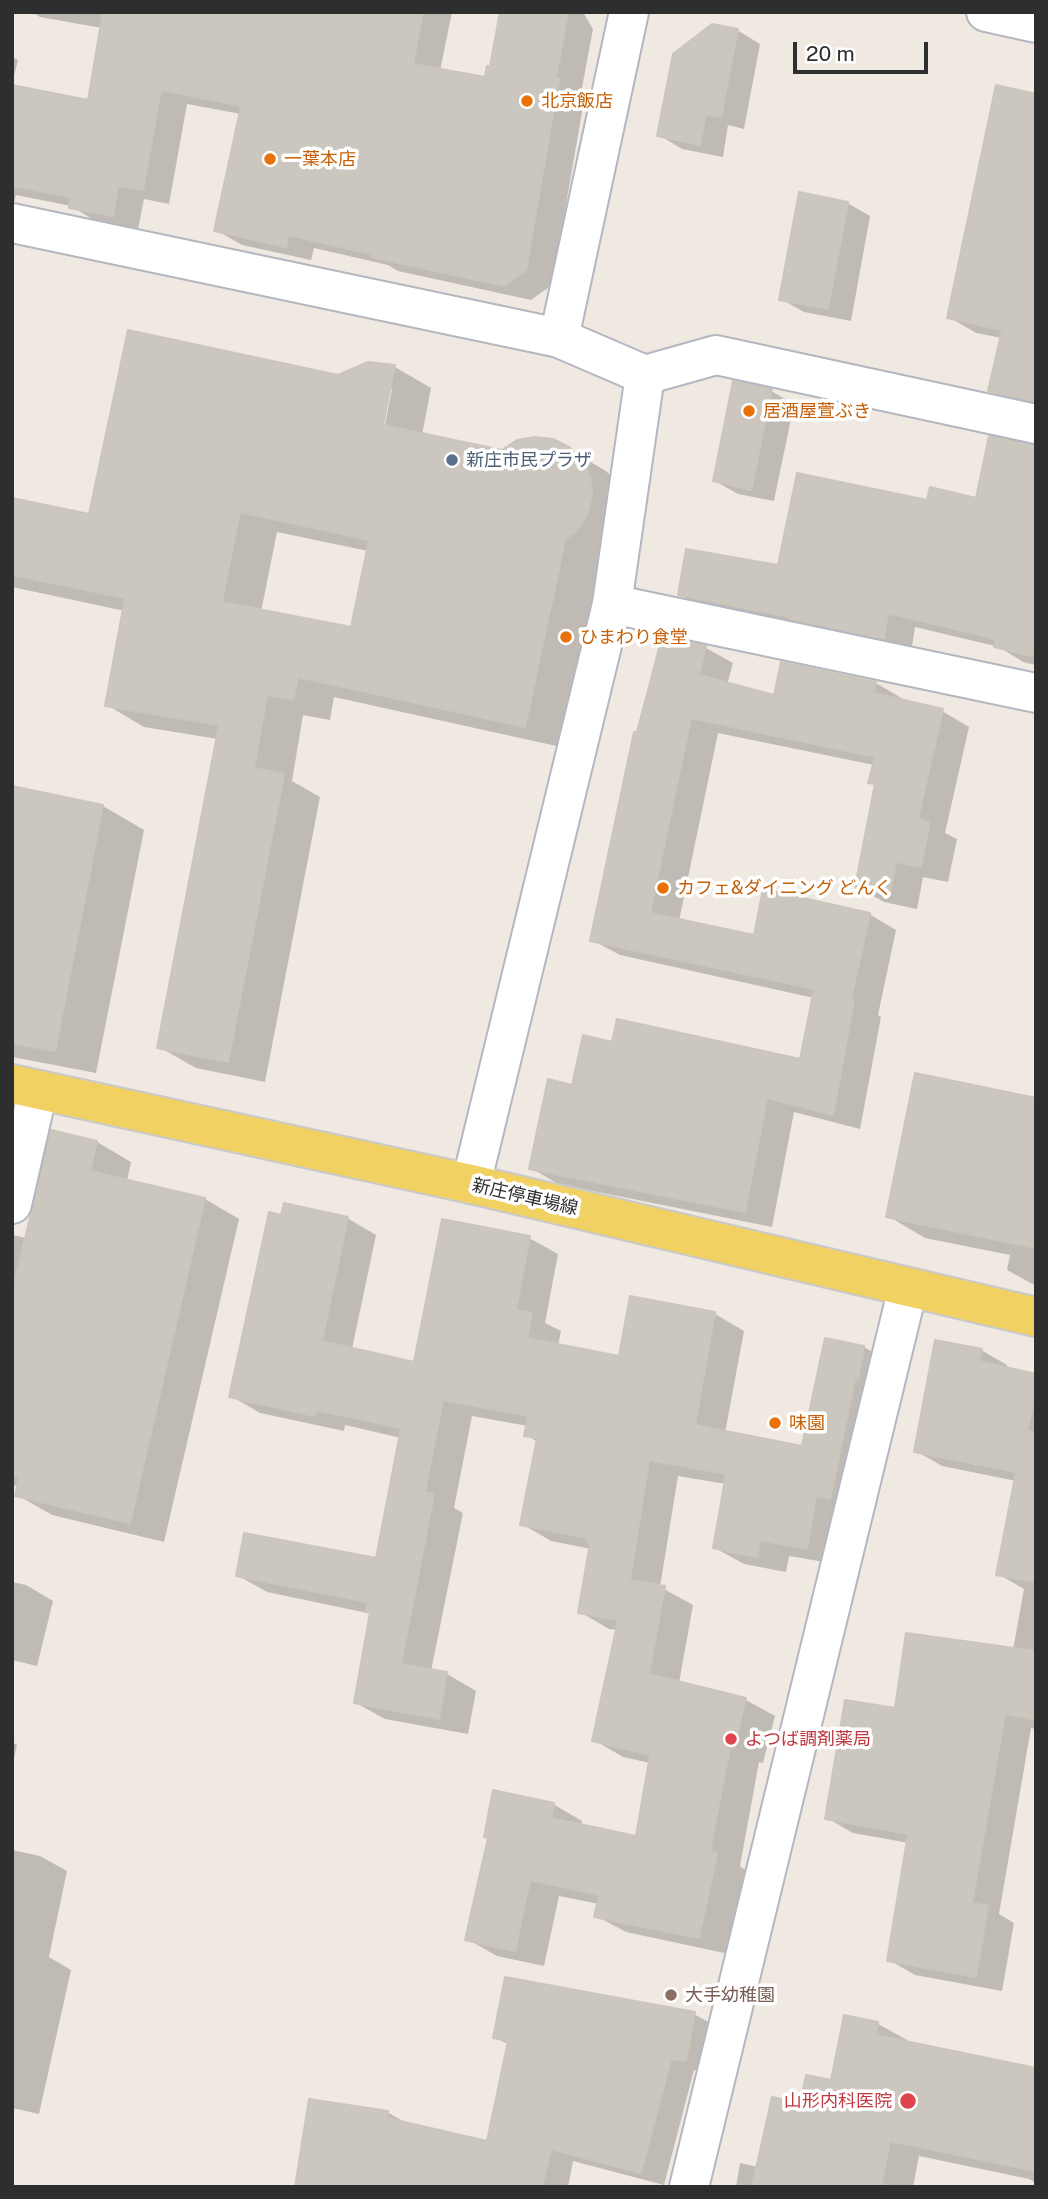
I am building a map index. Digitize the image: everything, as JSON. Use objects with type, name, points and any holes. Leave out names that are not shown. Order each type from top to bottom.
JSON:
[{"type":"main road","name":"新庄停車場線","points":[[25,1087],[471,1184],[1036,1317]]},
{"type":"street","points":[[559,338],[629,12]]},
{"type":"street","points":[[986,12],[1036,23]]},
{"type":"street","points":[[12,223],[559,338],[645,375],[716,355],[1036,424]]},
{"type":"street","points":[[471,1184],[612,604],[645,375]]},
{"type":"street","points":[[612,604],[1036,693]]},
{"type":"street","points":[[12,1204],[25,1087]]},
{"type":"street","points":[[689,2187],[908,1288]]},
{"type":"building","points":[[103,12],[423,12],[413,64],[485,77],[487,66],[490,66],[500,12],[568,12],[526,270],[505,286],[371,257],[371,254],[288,235],[286,247],[214,231],[241,106],[161,90],[143,190],[118,186],[113,216],[69,208],[71,197],[12,186],[12,85],[88,100]]},
{"type":"building","points":[[712,24],[738,29],[721,117],[706,114],[700,145],[657,136],[673,54]]},
{"type":"building","points":[[996,85],[1036,94],[1036,402],[988,391],[1002,330],[947,318]]},
{"type":"building","points":[[799,192],[848,202],[828,309],[779,300]]},
{"type":"building","points":[[128,330],[338,375],[368,362],[395,365],[383,425],[502,450],[517,440],[535,437],[553,439],[569,447],[582,460],[590,476],[592,494],[588,512],[579,528],[565,540],[525,727],[298,677],[293,700],[267,695],[254,768],[284,774],[228,1062],[157,1048],[219,725],[105,706],[125,598],[12,575],[12,498],[89,514]],"holes":[[[240,512],[369,540],[351,627],[222,602]]]},
{"type":"building","points":[[733,381],[772,389],[751,490],[713,481]]},
{"type":"building","points":[[989,436],[1036,445],[1036,637],[1032,656],[994,647],[996,639],[888,613],[884,639],[678,595],[686,549],[778,565],[797,473],[927,500],[930,487],[976,498]]},
{"type":"building","points":[[662,637],[706,646],[699,675],[774,695],[781,662],[876,682],[874,693],[943,709],[918,819],[930,822],[921,867],[896,862],[890,894],[855,887],[875,784],[868,783],[875,757],[691,718],[650,913],[754,935],[763,889],[870,913],[851,999],[854,1000],[833,1115],[767,1098],[745,1212],[529,1169],[548,1079],[572,1085],[583,1035],[612,1042],[617,1019],[800,1059],[814,989],[590,941],[634,732],[637,732]]},
{"type":"building","points":[[12,786],[103,805],[55,1051],[12,1043]]},
{"type":"building","points":[[915,1073],[1036,1098],[1036,1248],[886,1217]]},
{"type":"building","points":[[51,1130],[97,1141],[90,1171],[205,1198],[130,1523],[15,1496],[19,1477],[12,1476],[12,1293]]},
{"type":"building","points":[[284,1203],[348,1217],[322,1341],[414,1362],[442,1219],[530,1236],[516,1310],[532,1313],[527,1338],[619,1356],[630,1296],[715,1312],[695,1425],[802,1446],[825,1338],[864,1346],[830,1499],[816,1496],[807,1549],[760,1540],[757,1557],[713,1548],[726,1474],[649,1460],[630,1580],[665,1586],[649,1674],[746,1698],[734,1748],[730,1747],[710,1851],[717,1853],[699,1938],[594,1917],[599,1895],[530,1880],[515,1951],[465,1940],[488,1838],[484,1837],[493,1790],[554,1803],[551,1818],[636,1836],[650,1755],[592,1741],[618,1620],[578,1613],[590,1543],[587,1542],[588,1538],[520,1525],[537,1438],[524,1436],[528,1416],[443,1400],[425,1492],[434,1494],[401,1664],[447,1672],[439,1719],[354,1703],[370,1613],[366,1612],[368,1602],[236,1576],[244,1533],[376,1558],[401,1428],[316,1410],[314,1416],[229,1397],[269,1212],[281,1215]]},
{"type":"building","points":[[935,1340],[982,1349],[979,1361],[1036,1374],[1036,1392],[1027,1431],[1036,1433],[1036,1582],[996,1575],[1016,1472],[914,1452]]},
{"type":"building","points":[[906,1633],[1036,1651],[1036,1720],[1005,1714],[972,1903],[988,1906],[976,1977],[887,1961],[908,1834],[825,1819],[845,1700],[895,1708]]},
{"type":"building","points":[[505,1977],[695,2012],[686,2061],[671,2059],[641,2173],[551,2149],[542,2187],[295,2187],[309,2099],[388,2111],[387,2118],[487,2141],[508,2041],[493,2038]]},
{"type":"building","points":[[844,2015],[878,2022],[876,2035],[1036,2068],[1036,2171],[890,2141],[881,2187],[752,2187],[772,2097],[800,2103],[806,2075],[831,2080]]},
{"type":"place","name":"北京飯店","points":[[527,101]]},
{"type":"place","name":"一葉本店","points":[[270,159]]},
{"type":"place","name":"居酒屋萱ぶき","points":[[749,411]]},
{"type":"place","name":"新庄市民プラザ","points":[[452,460]]},
{"type":"place","name":"ひまわり食堂","points":[[566,637]]},
{"type":"place","name":"カフェ&ダイニング どんく","points":[[663,888]]},
{"type":"place","name":"味園","points":[[775,1423]]},
{"type":"place","name":"よつば調剤薬局","points":[[731,1739]]},
{"type":"place","name":"大手幼稚園","points":[[671,1995]]},
{"type":"place","name":"山形内科医院","points":[[908,2101]]}]
